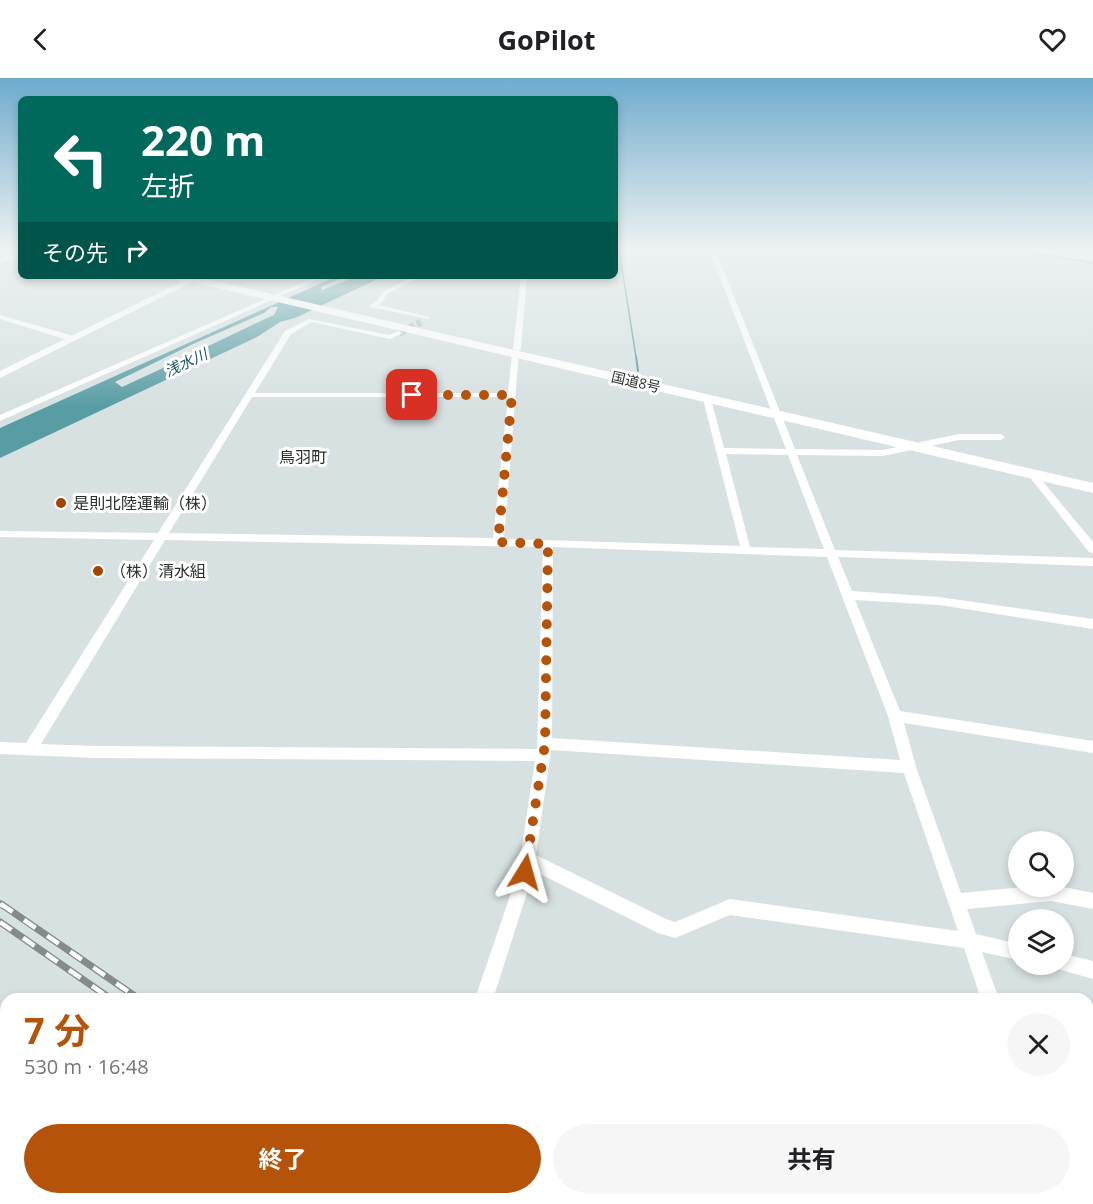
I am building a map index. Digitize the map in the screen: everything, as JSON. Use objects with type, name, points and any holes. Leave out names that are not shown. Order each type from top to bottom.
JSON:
[{"type":"highway","name":"国道8号","points":[[298,302],[331,308]]},
{"type":"highway","name":"国道8号","points":[[305,302],[777,411],[927,442],[1093,481]]},
{"type":"highway","name":"国道8号","points":[[517,351],[707,399],[777,411],[910,446],[1093,488]]},
{"type":"street","points":[[0,375],[74,339],[143,302]]},
{"type":"street","points":[[0,418],[265,302]]},
{"type":"street","points":[[379,302],[372,306],[427,318],[421,322]]},
{"type":"street","points":[[498,542],[522,302]]},
{"type":"street","points":[[733,302],[895,716],[909,767],[988,993]]},
{"type":"street","points":[[0,317],[74,339]]},
{"type":"street","points":[[30,749],[288,333],[311,320],[390,337],[399,333]]},
{"type":"street","points":[[249,395],[512,395]]},
{"type":"street","points":[[707,399],[746,551]]},
{"type":"street","points":[[719,451],[883,453],[959,437],[1001,437]]},
{"type":"street","points":[[1032,474],[1093,549]]},
{"type":"street","points":[[0,534],[498,542],[1093,562]]},
{"type":"street","points":[[486,993],[522,882],[544,750],[548,544]]},
{"type":"street","points":[[846,595],[939,601],[1093,624]]},
{"type":"street","points":[[895,716],[1093,747]]},
{"type":"street","points":[[0,748],[96,752],[544,750],[909,767]]},
{"type":"street","points":[[527,859],[664,927],[675,930],[730,907],[971,941],[1008,950]]},
{"type":"street","points":[[955,902],[1051,893],[1093,901]]},
{"type":"street","points":[[1074,965],[1093,970]]},
{"type":"water","name":"浅水川","points":[[280,302],[330,302],[295,318],[280,322],[257,337],[0,458],[0,428]],"holes":[[[271,307],[278,307],[274,315],[122,387],[115,382],[264,313]]]},
{"type":"waterway","points":[[627,302],[636,357]]},
{"type":"waterway","points":[[636,356],[638,371]]},
{"type":"tunnel","points":[[399,333],[421,322]]},
{"type":"railway","points":[[1,904],[130,993]]},
{"type":"railway","points":[[0,922],[102,993]]},
{"type":"place","name":"是則北陸運輸（株）","points":[[61,503]]},
{"type":"place","name":"（株）清水組","points":[[98,571]]},
{"type":"district","name":"鳥羽町","points":[[303,457]]},
{"type":"route","points":[[412,395],[512,395],[498,542],[548,544],[545,744],[525,872]]}]
